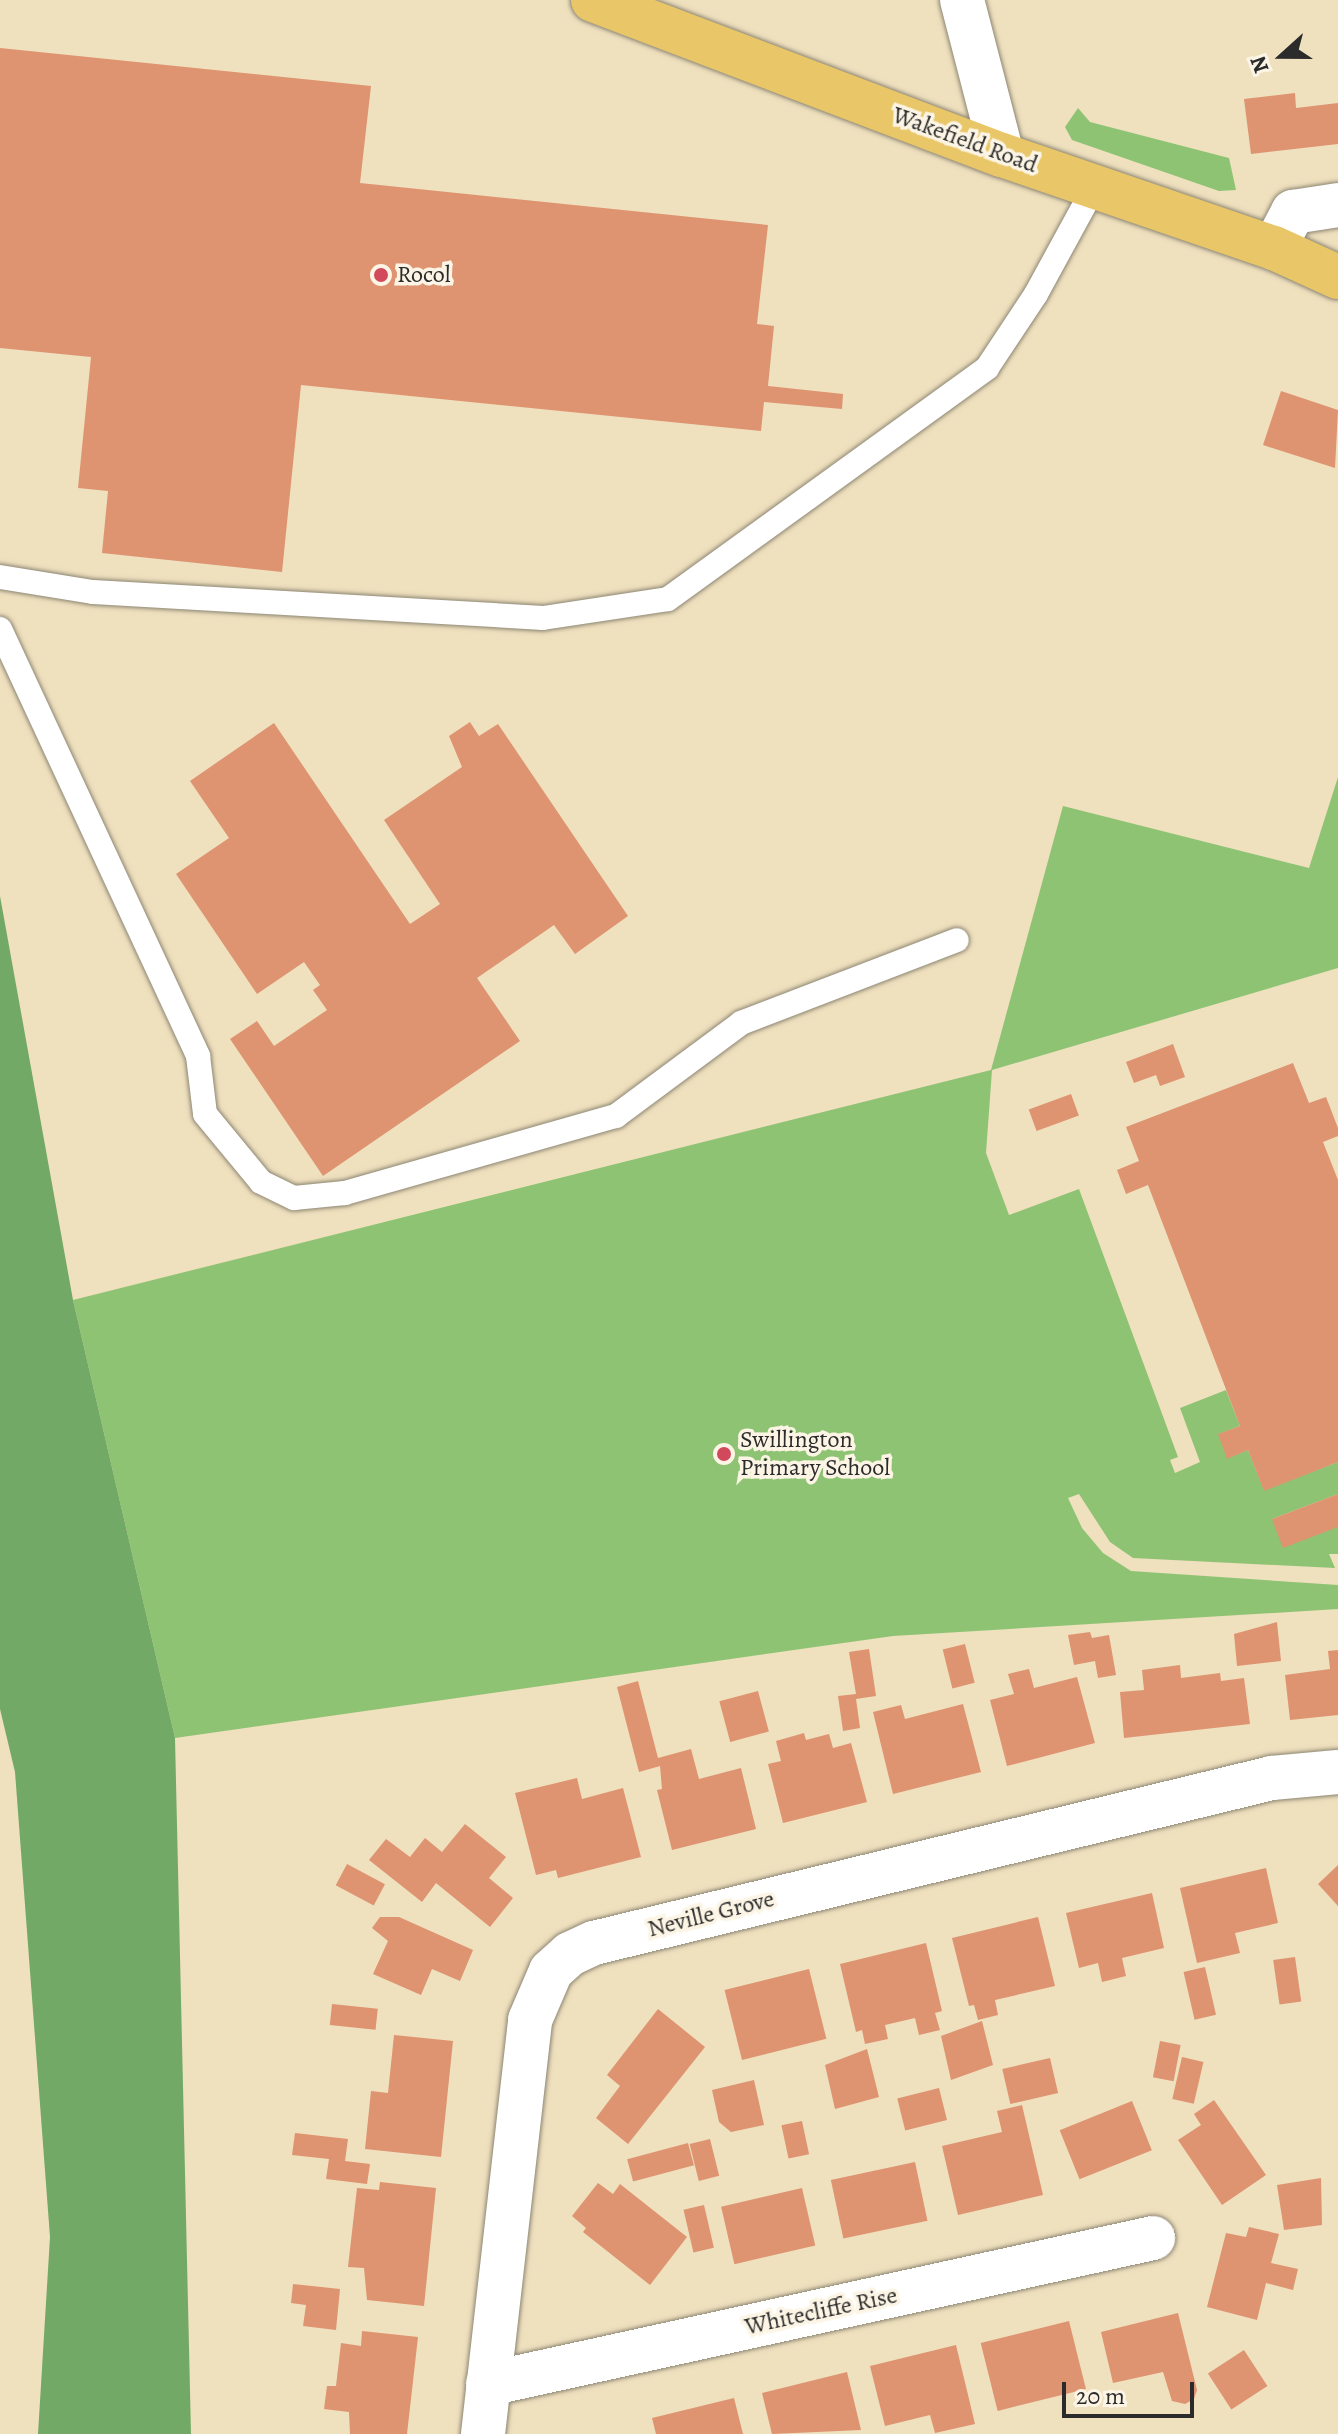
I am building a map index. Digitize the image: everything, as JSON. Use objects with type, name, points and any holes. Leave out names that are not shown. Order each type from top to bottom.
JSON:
[{"type":"main road","name":"Wakefield Road","points":[[593,0],[1002,155],[1274,248],[1338,277]]},
{"type":"street","points":[[962,0],[1002,155]]},
{"type":"street","points":[[1274,248],[1293,212],[1338,205]]},
{"type":"street","name":"Neville Grove","points":[[483,2434],[530,2020],[551,1971],[570,1954],[594,1943],[1272,1778],[1338,1772]]},
{"type":"street","name":"Whitecliffe Rise","points":[[488,2384],[1153,2238]]},
{"type":"lane","points":[[0,577],[93,592],[543,618],[668,599],[987,368],[1036,294],[1095,186]]},
{"type":"lane","points":[[0,629],[198,1056],[205,1114],[261,1182],[294,1198],[345,1193],[616,1116],[741,1023],[957,940]]},
{"type":"green space","points":[[1078,108],[1090,122],[1229,158],[1236,190],[1219,191],[1072,140],[1065,127]]},
{"type":"green space","name":"Swillington Primary School","points":[[1338,777],[1338,968],[992,1070],[986,1153],[1009,1215],[1079,1189],[1178,1457],[1170,1460],[1175,1473],[1200,1462],[1180,1408],[1226,1390],[1240,1426],[1219,1434],[1228,1458],[1248,1450],[1264,1490],[1338,1462],[1338,1494],[1272,1519],[1338,1527],[1338,1554],[1329,1554],[1335,1568],[1133,1558],[1110,1542],[1079,1494],[1068,1498],[1082,1528],[1103,1553],[1131,1571],[1338,1585],[1338,1609],[893,1636],[175,1738],[73,1300],[991,1070],[1063,806],[1309,868]]},
{"type":"green space","points":[[0,896],[73,1300],[175,1738],[191,2434],[38,2434],[50,2237],[15,1772],[0,1709]]},
{"type":"building","name":"Rocol","points":[[0,48],[371,86],[360,183],[768,225],[757,324],[774,326],[768,386],[843,394],[842,409],[764,402],[761,431],[301,385],[282,572],[102,553],[108,491],[78,488],[91,357],[0,348]]},
{"type":"building","points":[[1295,93],[1296,108],[1338,103],[1338,144],[1251,154],[1244,99]]},
{"type":"building","points":[[1281,391],[1338,410],[1335,468],[1263,445]]},
{"type":"building","points":[[470,722],[479,736],[498,724],[628,916],[575,954],[554,925],[477,978],[520,1041],[323,1176],[230,1039],[257,1021],[274,1046],[327,1010],[313,990],[320,985],[304,962],[257,994],[176,874],[229,838],[190,781],[274,723],[410,924],[440,904],[384,820],[462,767],[449,736]]},
{"type":"building","points":[[1173,1044],[1185,1077],[1160,1086],[1156,1075],[1134,1083],[1126,1062]]},
{"type":"building","points":[[1293,1063],[1309,1103],[1326,1097],[1338,1128],[1338,1136],[1323,1142],[1338,1180],[1338,1462],[1264,1491],[1248,1450],[1227,1459],[1218,1434],[1240,1426],[1148,1185],[1126,1194],[1117,1170],[1139,1161],[1126,1127]]},
{"type":"building","points":[[1071,1094],[1079,1116],[1037,1131],[1029,1109]]},
{"type":"building","points":[[1338,1494],[1338,1527],[1283,1548],[1272,1519]]},
{"type":"building","points":[[1277,1622],[1281,1661],[1237,1666],[1234,1634]]},
{"type":"building","points":[[1090,1632],[1092,1638],[1109,1635],[1116,1675],[1098,1678],[1095,1661],[1074,1665],[1068,1635]]},
{"type":"building","points":[[965,1644],[975,1683],[952,1688],[943,1650]]},
{"type":"building","points":[[869,1649],[876,1696],[856,1699],[860,1728],[843,1731],[838,1696],[856,1694],[849,1652]]},
{"type":"building","points":[[1338,1650],[1338,1715],[1290,1720],[1285,1675],[1330,1669],[1328,1651]]},
{"type":"building","points":[[1180,1665],[1181,1678],[1220,1673],[1221,1681],[1244,1678],[1250,1724],[1124,1738],[1120,1692],[1144,1690],[1142,1670]]},
{"type":"building","points":[[1029,1669],[1034,1688],[1077,1677],[1095,1743],[1007,1766],[990,1700],[1014,1694],[1008,1674]]},
{"type":"building","points":[[638,1681],[658,1758],[691,1749],[699,1779],[741,1768],[756,1829],[672,1850],[657,1790],[662,1789],[660,1766],[639,1772],[617,1687]]},
{"type":"building","points":[[758,1691],[769,1732],[730,1742],[719,1701]]},
{"type":"building","points":[[963,1704],[981,1772],[893,1794],[873,1712],[901,1705],[905,1719]]},
{"type":"building","points":[[804,1733],[806,1740],[829,1734],[833,1748],[851,1743],[867,1802],[783,1823],[768,1764],[781,1761],[776,1741]]},
{"type":"building","points":[[577,1778],[582,1799],[623,1788],[641,1857],[558,1878],[556,1870],[536,1875],[515,1793]]},
{"type":"building","points":[[465,1824],[506,1857],[489,1878],[513,1898],[490,1927],[436,1883],[422,1902],[369,1860],[386,1839],[410,1857],[425,1838],[442,1852]]},
{"type":"building","points":[[347,1864],[385,1884],[374,1905],[336,1885]]},
{"type":"building","points":[[1338,1865],[1338,1906],[1318,1884]]},
{"type":"building","points":[[1266,1868],[1278,1923],[1235,1933],[1240,1953],[1197,1963],[1180,1888]]},
{"type":"building","points":[[1152,1893],[1164,1948],[1122,1958],[1126,1976],[1102,1982],[1098,1963],[1079,1968],[1066,1913]]},
{"type":"building","points":[[380,1917],[399,1917],[473,1950],[460,1981],[432,1969],[421,1995],[373,1974],[388,1941],[372,1928]]},
{"type":"building","points":[[1038,1917],[1055,1986],[995,2000],[998,2015],[978,2020],[974,2005],[969,2006],[952,1938]]},
{"type":"building","points":[[926,1943],[942,2011],[935,2013],[940,2030],[919,2035],[915,2018],[885,2025],[888,2039],[865,2044],[862,2030],[856,2032],[840,1964]]},
{"type":"building","points":[[1295,1957],[1301,2002],[1279,2005],[1273,1960]]},
{"type":"building","points":[[1205,1967],[1216,2015],[1195,2020],[1184,1972]]},
{"type":"building","points":[[809,1969],[826,2039],[742,2060],[725,1990]]},
{"type":"building","points":[[332,2004],[378,2009],[376,2030],[330,2025]]},
{"type":"building","points":[[658,2009],[705,2047],[628,2144],[596,2118],[620,2086],[607,2075]]},
{"type":"building","points":[[982,2021],[993,2065],[951,2080],[941,2036]]},
{"type":"building","points":[[394,2035],[453,2041],[441,2157],[365,2149],[371,2091],[388,2093]]},
{"type":"building","points":[[1160,2041],[1181,2045],[1174,2081],[1153,2077]]},
{"type":"building","points":[[867,2049],[879,2097],[835,2109],[825,2065]]},
{"type":"building","points":[[1182,2057],[1203,2062],[1194,2104],[1172,2099]]},
{"type":"building","points":[[1050,2058],[1058,2093],[1010,2104],[1002,2069]]},
{"type":"building","points":[[754,2080],[764,2125],[731,2132],[719,2122],[712,2090]]},
{"type":"building","points":[[939,2088],[947,2120],[905,2130],[897,2098]]},
{"type":"building","points":[[1214,2100],[1266,2175],[1222,2205],[1178,2140],[1201,2125],[1194,2114]]},
{"type":"building","points":[[1132,2101],[1152,2150],[1080,2179],[1060,2130]]},
{"type":"building","points":[[1022,2105],[1043,2195],[958,2215],[942,2146],[1002,2132],[997,2111]]},
{"type":"building","points":[[802,2121],[809,2154],[789,2159],[781,2125]]},
{"type":"building","points":[[295,2133],[348,2139],[345,2161],[370,2164],[367,2184],[326,2179],[329,2159],[292,2155]]},
{"type":"building","points":[[710,2139],[719,2176],[699,2181],[690,2144]]},
{"type":"building","points":[[688,2143],[694,2165],[633,2182],[627,2159]]},
{"type":"building","points":[[915,2162],[927,2221],[843,2239],[831,2180]]},
{"type":"building","points":[[1321,2178],[1322,2225],[1284,2230],[1277,2185]]},
{"type":"building","points":[[380,2182],[436,2188],[424,2306],[367,2300],[364,2268],[348,2267],[357,2188],[379,2190]]},
{"type":"building","points":[[598,2183],[613,2194],[620,2184],[687,2237],[650,2285],[583,2232],[586,2228],[572,2216]]},
{"type":"building","points":[[802,2188],[815,2245],[734,2264],[721,2207]]},
{"type":"building","points":[[704,2205],[714,2248],[693,2253],[684,2210]]},
{"type":"building","points":[[1249,2227],[1279,2234],[1271,2263],[1298,2269],[1293,2290],[1266,2283],[1257,2320],[1207,2307],[1226,2233],[1246,2237]]},
{"type":"building","points":[[293,2284],[340,2289],[336,2330],[303,2326],[306,2305],[291,2303]]},
{"type":"building","points":[[1178,2313],[1197,2390],[1194,2399],[1185,2404],[1172,2401],[1163,2372],[1113,2383],[1101,2332]]},
{"type":"building","points":[[1069,2321],[1086,2389],[998,2411],[981,2343]]},
{"type":"building","points":[[362,2331],[418,2337],[407,2434],[350,2434],[349,2412],[324,2409],[327,2386],[336,2386],[341,2343],[361,2346]]},
{"type":"building","points":[[956,2345],[975,2424],[935,2433],[930,2415],[885,2426],[870,2366]]},
{"type":"building","points":[[1244,2350],[1267,2386],[1231,2409],[1208,2373]]},
{"type":"building","points":[[847,2372],[861,2430],[772,2434],[762,2393]]},
{"type":"building","points":[[734,2398],[743,2434],[656,2434],[652,2418]]},
{"type":"place","name":"Rocol","points":[[381,275]]},
{"type":"place","name":"Swillington Primary School","points":[[724,1454]]}]
